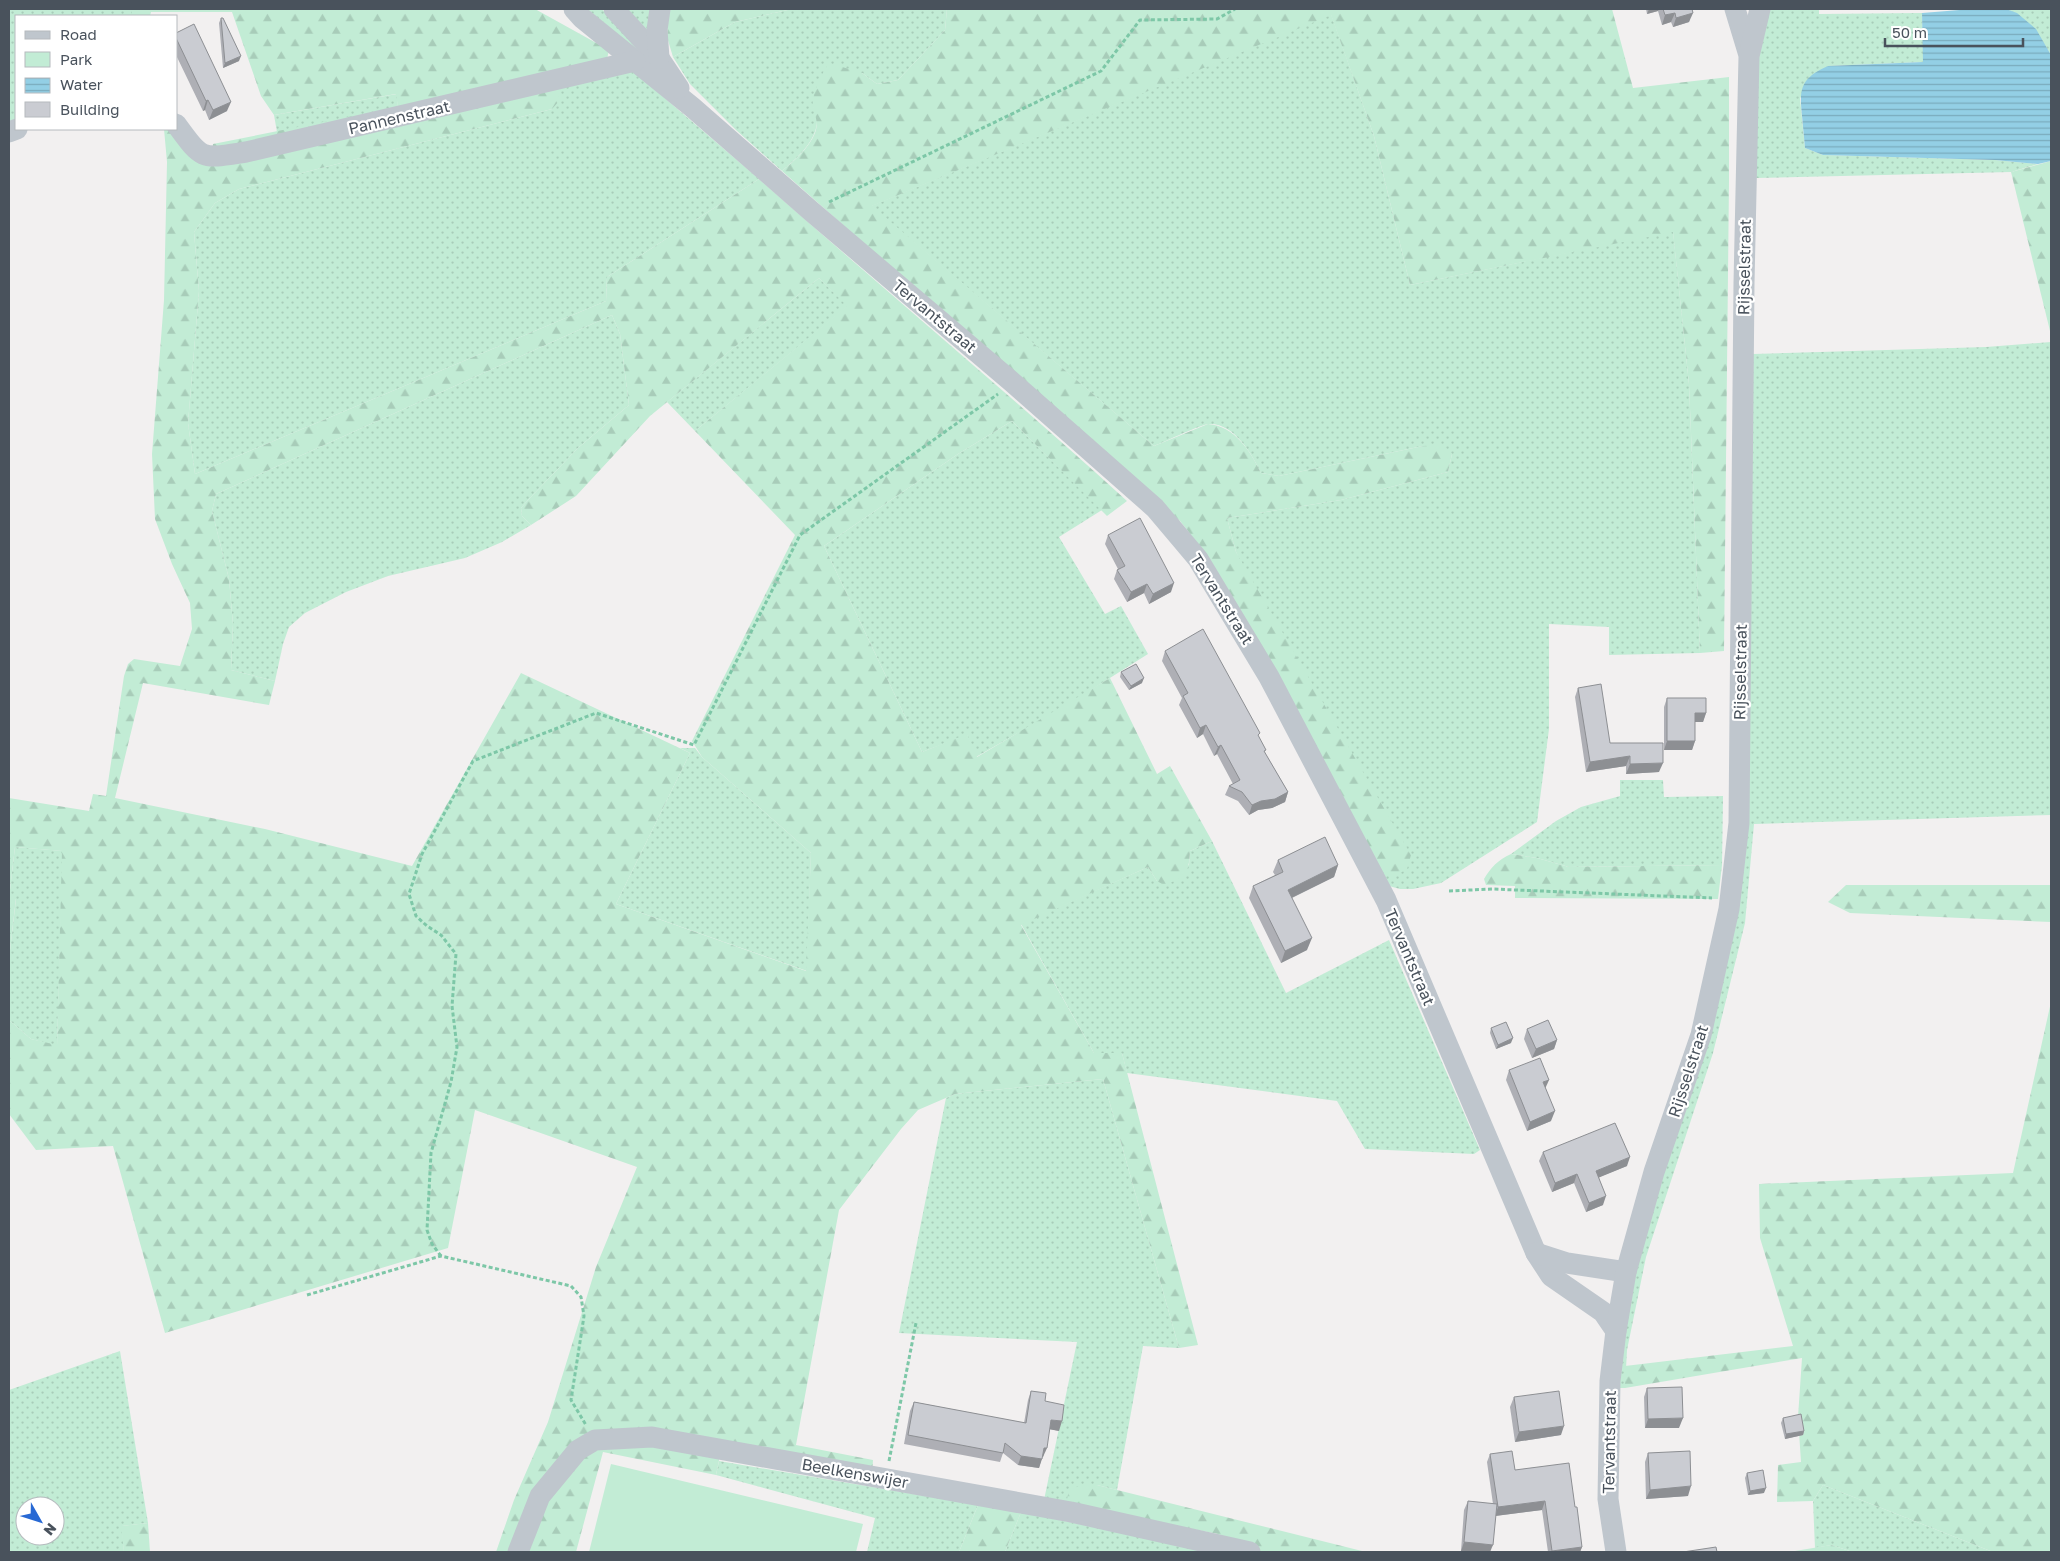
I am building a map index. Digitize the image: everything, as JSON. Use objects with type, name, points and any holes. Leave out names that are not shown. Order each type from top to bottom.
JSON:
[{"type":"street","name":"Tervantstraat","points":[[574,9],[582,18],[692,107],[1156,508],[1198,559],[1234,616],[1273,685],[1386,900],[1536,1253],[1550,1276],[1603,1312],[1616,1331]]},
{"type":"street","name":"Tervantstraat","points":[[614,9],[659,58],[692,107]]},
{"type":"street","name":"Tervantstraat","points":[[659,58],[656,30],[660,9]]},
{"type":"street","name":"Rijsselstraat","points":[[1735,9],[1749,56]]},
{"type":"street","name":"Rijsselstraat","points":[[1626,1272],[1654,1172],[1701,1035],[1730,899],[1739,823],[1744,283],[1749,56],[1760,9]]},
{"type":"street","name":"Pannenstraat","points":[[178,127],[194,148],[211,158],[246,152],[635,61]]},
{"type":"street","points":[[1536,1253],[1567,1263],[1626,1272]]},
{"type":"street","name":"Tervantstraat","points":[[1616,1552],[1608,1500],[1610,1381],[1626,1272]]},
{"type":"street","name":"Beelkenswijer","points":[[518,1552],[540,1496],[578,1450],[596,1440],[652,1437],[1071,1512],[1250,1552]]},
{"type":"path","points":[[811,211],[1101,71],[1140,20],[1217,19],[1235,9]]},
{"type":"path","points":[[440,1256],[432,1244],[427,1230],[431,1153],[451,1082],[456,1047],[452,1006],[456,954],[441,934],[427,926],[416,916],[409,894],[422,854],[473,761],[596,713],[694,745],[800,535],[997,395],[1012,382]]},
{"type":"path","points":[[1449,891],[1492,889],[1730,899]]},
{"type":"path","points":[[307,1295],[440,1256],[571,1286],[581,1297],[584,1316],[571,1400],[596,1440]]},
{"type":"path","points":[[885,1479],[916,1323]]},
{"type":"green space","points":[[9,9],[132,9],[132,15],[15,15],[15,120],[9,123]]},
{"type":"green space","points":[[132,9],[535,9],[609,50],[607,59],[551,73],[560,100],[552,109],[239,189],[215,203],[194,232],[199,291],[188,423],[195,474],[606,301],[607,277],[759,179],[1036,419],[1127,501],[1107,516],[1012,421],[958,454],[824,546],[922,752],[967,734],[977,757],[1110,678],[1157,774],[1170,766],[1212,841],[1190,851],[1187,870],[1181,877],[1171,882],[1164,885],[1157,881],[1148,867],[1021,925],[1094,1053],[1122,1053],[1198,1345],[1179,1348],[1103,1079],[955,1094],[918,1110],[901,1129],[839,1210],[796,1445],[873,1460],[872,1475],[722,1446],[716,1475],[603,1452],[576,1552],[496,1552],[514,1500],[548,1422],[596,1267],[637,1167],[475,1110],[448,1248],[165,1333],[113,1146],[36,1150],[9,1114],[9,1020],[31,1039],[57,1045],[62,851],[15,847],[9,898],[9,798],[89,811],[93,794],[106,796],[124,676],[128,664],[134,659],[180,666],[192,629],[190,603],[172,564],[155,519],[152,454],[164,300],[167,162],[164,130],[169,130],[211,164],[213,144],[398,107],[396,94],[274,115],[261,96],[232,12],[151,12],[150,15],[132,15]],"holes":[[[819,278],[847,306],[695,431],[795,535],[692,741],[702,757],[811,853],[806,971],[616,904],[690,753],[521,673],[412,866],[265,829],[115,798],[143,683],[269,705],[275,681],[231,670],[233,624],[229,579],[212,511],[216,494],[612,315],[620,334],[629,405],[578,448],[521,508],[522,516],[531,525],[576,496],[650,416]]]},
{"type":"green space","points":[[587,9],[602,9],[649,60]]},
{"type":"green space","points":[[623,9],[652,9],[652,36]]},
{"type":"green space","points":[[669,9],[792,9],[735,22],[673,57],[667,37]]},
{"type":"green space","points":[[792,9],[947,9],[945,30],[898,80],[877,84],[862,73],[813,105],[817,118],[814,135],[805,148],[782,171],[736,130],[690,84],[673,57],[735,22]]},
{"type":"green space","points":[[947,9],[1612,9],[1633,88],[1729,77],[1724,651],[1700,653],[1689,384],[1673,232],[1410,285],[1374,136],[1331,15],[872,206],[1154,446],[1208,424],[1218,426],[1241,441],[1261,473],[1279,476],[1423,446],[1443,445],[1452,454],[1448,472],[1341,500],[1227,518],[1236,552],[1411,855],[1407,869],[1396,875],[1381,872],[1209,558],[1180,521],[782,171],[805,149],[815,133],[817,122],[813,102],[815,90],[829,63],[862,73],[877,84],[898,80],[945,30]]},
{"type":"green space","points":[[1765,9],[1819,9],[1819,14],[1922,13],[1924,62],[1828,66],[1800,98],[1805,148],[1823,155],[1995,160],[2038,164],[2011,172],[1755,178],[1755,89]]},
{"type":"green space","points":[[2006,9],[2051,9],[2051,55],[2038,34],[2027,22]]},
{"type":"green space","points":[[1331,14],[1374,136],[1410,285],[1673,231],[1689,384],[1700,653],[1609,655],[1609,627],[1549,624],[1549,729],[1537,822],[1441,883],[1413,889],[1400,889],[1389,886],[1236,552],[1227,518],[1341,500],[1448,472],[1452,454],[1423,446],[1279,476],[1261,473],[1253,457],[1241,441],[1234,434],[1218,425],[1205,425],[1154,446],[871,206]]},
{"type":"green space","points":[[632,70],[759,179],[607,277],[606,301],[195,474],[188,423],[199,291],[194,232],[215,203],[239,189],[552,109],[555,86]]},
{"type":"green space","points":[[397,94],[398,108],[277,132],[274,115]]},
{"type":"green space","points":[[2051,161],[2051,335],[2011,172]]},
{"type":"green space","points":[[819,278],[848,306],[695,431],[667,402]]},
{"type":"green space","points":[[612,315],[620,334],[629,405],[578,448],[521,508],[522,516],[531,525],[502,542],[465,558],[388,576],[346,592],[305,613],[289,627],[283,644],[275,681],[231,670],[233,624],[229,579],[212,511],[216,494]]},
{"type":"green space","points":[[2051,342],[2051,815],[1754,824],[1745,923],[1713,1053],[1646,1257],[1627,1350],[1625,1388],[1619,1388],[1619,1358],[1638,1257],[1727,964],[1753,354],[1986,347]]},
{"type":"green space","points":[[1012,421],[1102,510],[1059,537],[1105,614],[1121,606],[1148,654],[1067,705],[976,757],[967,735],[922,752],[824,546],[958,454]]},
{"type":"green space","points":[[680,748],[695,748],[702,757],[811,853],[807,971],[616,904],[690,753]]},
{"type":"green space","points":[[1620,780],[1663,780],[1664,797],[1723,796],[1722,865],[1569,867],[1537,858],[1511,854],[1556,821],[1581,807],[1620,796]]},
{"type":"green space","points":[[1212,841],[1286,993],[1389,940],[1480,1150],[1474,1154],[1365,1149],[1337,1101],[1127,1073],[1122,1053],[1094,1053],[1021,924],[1148,867],[1157,881],[1189,865],[1190,851]]},
{"type":"green space","points":[[15,847],[63,851],[57,1046],[31,1039],[9,1020],[9,959],[16,899],[9,898]]},
{"type":"green space","points":[[1511,854],[1537,858],[1569,867],[1722,865],[1718,899],[1515,898],[1515,886],[1486,885],[1484,879],[1495,864]]},
{"type":"green space","points":[[1846,885],[2051,885],[2051,922],[1850,913],[1828,902]]},
{"type":"green space","points":[[9,898],[16,898],[9,959]]},
{"type":"green space","points":[[2051,1002],[2051,1552],[1993,1552],[1823,1485],[1813,1501],[1777,1502],[1778,1465],[1801,1462],[1798,1417],[1802,1358],[1625,1388],[1625,1366],[1793,1346],[1760,1238],[1759,1184],[2013,1173]]},
{"type":"green space","points":[[1103,1079],[1179,1348],[1143,1346],[1117,1490],[1097,1485],[1066,1504],[1044,1500],[1077,1342],[899,1333],[946,1098],[955,1094]]},
{"type":"green space","points":[[120,1351],[148,1523],[122,1526],[124,1552],[9,1552],[9,1390]]},
{"type":"green space","points":[[719,1461],[978,1505],[959,1552],[867,1552],[875,1518],[716,1475]]},
{"type":"green space","points":[[611,1464],[863,1524],[856,1552],[589,1552]]},
{"type":"green space","points":[[1097,1485],[1366,1552],[1214,1552],[1218,1534],[1066,1504],[1069,1490],[1079,1486]]},
{"type":"green space","points":[[1823,1485],[1993,1552],[1853,1552],[1831,1545],[1815,1548],[1813,1501]]},
{"type":"green space","points":[[978,1505],[1021,1512],[1005,1552],[959,1552]]},
{"type":"green space","points":[[1021,1512],[1214,1552],[1005,1552]]},
{"type":"green space","points":[[148,1523],[150,1552],[124,1552],[121,1526]]},
{"type":"green space","points":[[1831,1545],[1853,1552],[1789,1552]]},
{"type":"water","points":[[1972,9],[2006,9],[2017,13],[2036,29],[2051,55],[2051,161],[2038,164],[1995,160],[1823,155],[1805,148],[1801,98],[1804,85],[1812,75],[1828,66],[1923,62],[1922,13]]},
{"type":"building","points":[[1663,9],[1692,9],[1693,13],[1676,18],[1675,13],[1665,15]]},
{"type":"building","points":[[221,18],[223,18],[241,56],[225,63]]},
{"type":"building","points":[[194,24],[231,102],[213,110],[208,100],[206,101],[178,42],[178,32]]},
{"type":"building","points":[[1140,518],[1174,583],[1153,594],[1147,584],[1131,592],[1117,570],[1125,566],[1108,535]]},
{"type":"building","points":[[1203,629],[1260,733],[1258,735],[1266,750],[1264,751],[1288,792],[1275,799],[1261,801],[1252,805],[1242,792],[1229,786],[1240,780],[1221,745],[1218,747],[1206,725],[1200,728],[1183,696],[1188,693],[1165,651]]},
{"type":"building","points":[[1136,664],[1144,678],[1131,686],[1121,672]]},
{"type":"building","points":[[1601,684],[1610,743],[1663,743],[1663,763],[1630,764],[1630,756],[1590,762],[1578,688]]},
{"type":"building","points":[[1667,698],[1706,698],[1706,713],[1695,713],[1695,741],[1667,741]]},
{"type":"building","points":[[1325,837],[1338,865],[1288,890],[1312,938],[1285,951],[1253,886],[1283,872],[1278,860]]},
{"type":"building","points":[[1548,1020],[1557,1040],[1536,1049],[1527,1029]]},
{"type":"building","points":[[1506,1022],[1513,1038],[1498,1045],[1491,1028]]},
{"type":"building","points":[[1540,1058],[1549,1080],[1543,1082],[1555,1111],[1530,1122],[1509,1070]]},
{"type":"building","points":[[1615,1123],[1630,1157],[1596,1171],[1606,1196],[1589,1203],[1577,1174],[1555,1183],[1543,1152]]},
{"type":"building","points":[[1682,1387],[1683,1418],[1648,1419],[1647,1388]]},
{"type":"building","points":[[1031,1391],[1046,1393],[1045,1401],[1064,1405],[1062,1421],[1051,1420],[1047,1448],[1044,1448],[1042,1459],[1021,1456],[1005,1443],[1003,1453],[908,1435],[914,1402],[1026,1423]]},
{"type":"building","points":[[1559,1391],[1564,1426],[1519,1432],[1514,1397]]},
{"type":"building","points":[[1801,1414],[1804,1431],[1786,1434],[1783,1418]]},
{"type":"building","points":[[1512,1451],[1515,1470],[1569,1463],[1582,1547],[1552,1551],[1545,1501],[1498,1507],[1490,1454]]},
{"type":"building","points":[[1690,1451],[1691,1486],[1650,1490],[1648,1453]]},
{"type":"building","points":[[1763,1470],[1766,1488],[1750,1491],[1747,1473]]},
{"type":"building","points":[[1468,1501],[1497,1504],[1493,1545],[1464,1542]]},
{"type":"building","points":[[1716,1547],[1717,1552],[1683,1552]]}]
